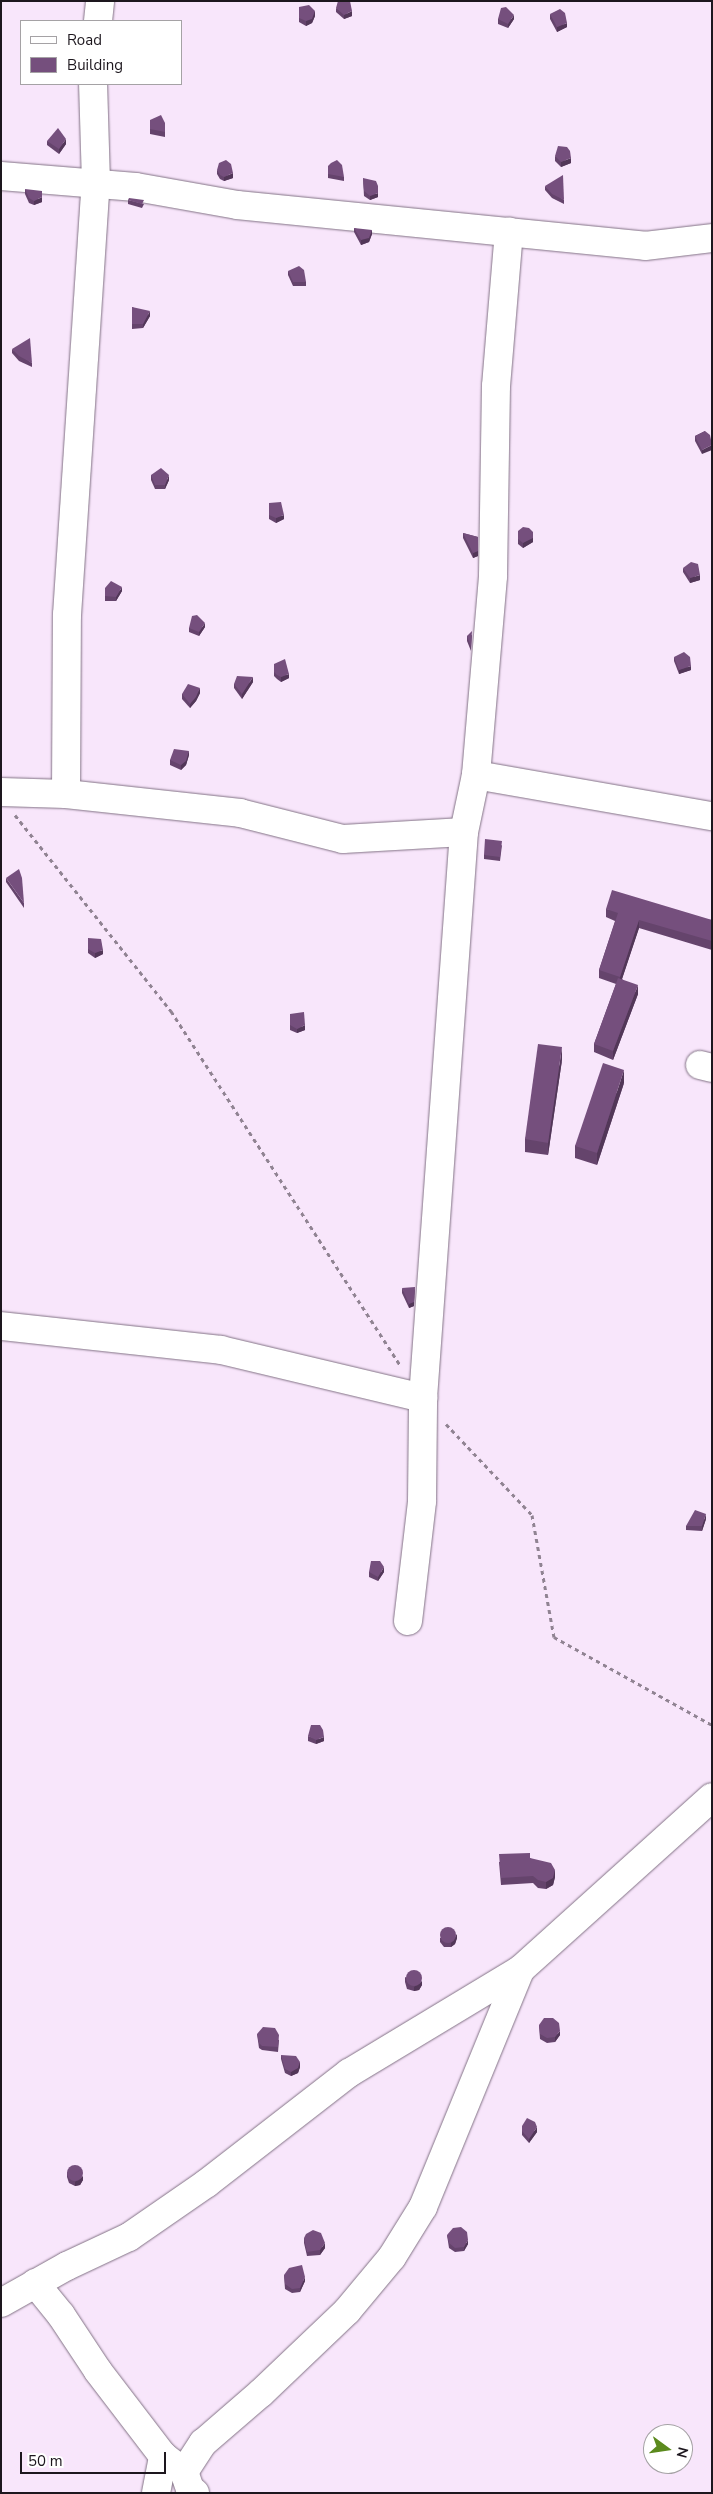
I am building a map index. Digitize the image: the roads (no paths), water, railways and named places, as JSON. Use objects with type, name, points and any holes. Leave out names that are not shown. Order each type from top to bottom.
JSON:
[{"type":"street","points":[[98,20],[100,1]]},
{"type":"street","points":[[66,794],[66,615],[96,183],[93,85]]},
{"type":"street","points":[[1,176],[136,187],[237,205],[645,246],[712,238]]},
{"type":"street","points":[[408,1621],[422,1500],[423,1398],[464,832],[476,775],[493,576],[496,386],[509,232]]},
{"type":"street","points":[[476,775],[712,816]]},
{"type":"street","points":[[6,800],[66,794],[240,813],[344,839],[464,832]]},
{"type":"street","points":[[1,1326],[222,1350],[423,1398]]},
{"type":"street","points":[[1,2303],[35,2283],[129,2237],[207,2183],[349,2073],[520,1970],[712,1797]]},
{"type":"street","points":[[156,2493],[181,2474],[203,2443],[261,2393],[347,2311],[392,2257],[423,2207],[520,1970]]},
{"type":"street","points":[[35,2283],[62,2315],[98,2371],[181,2474]]}]
